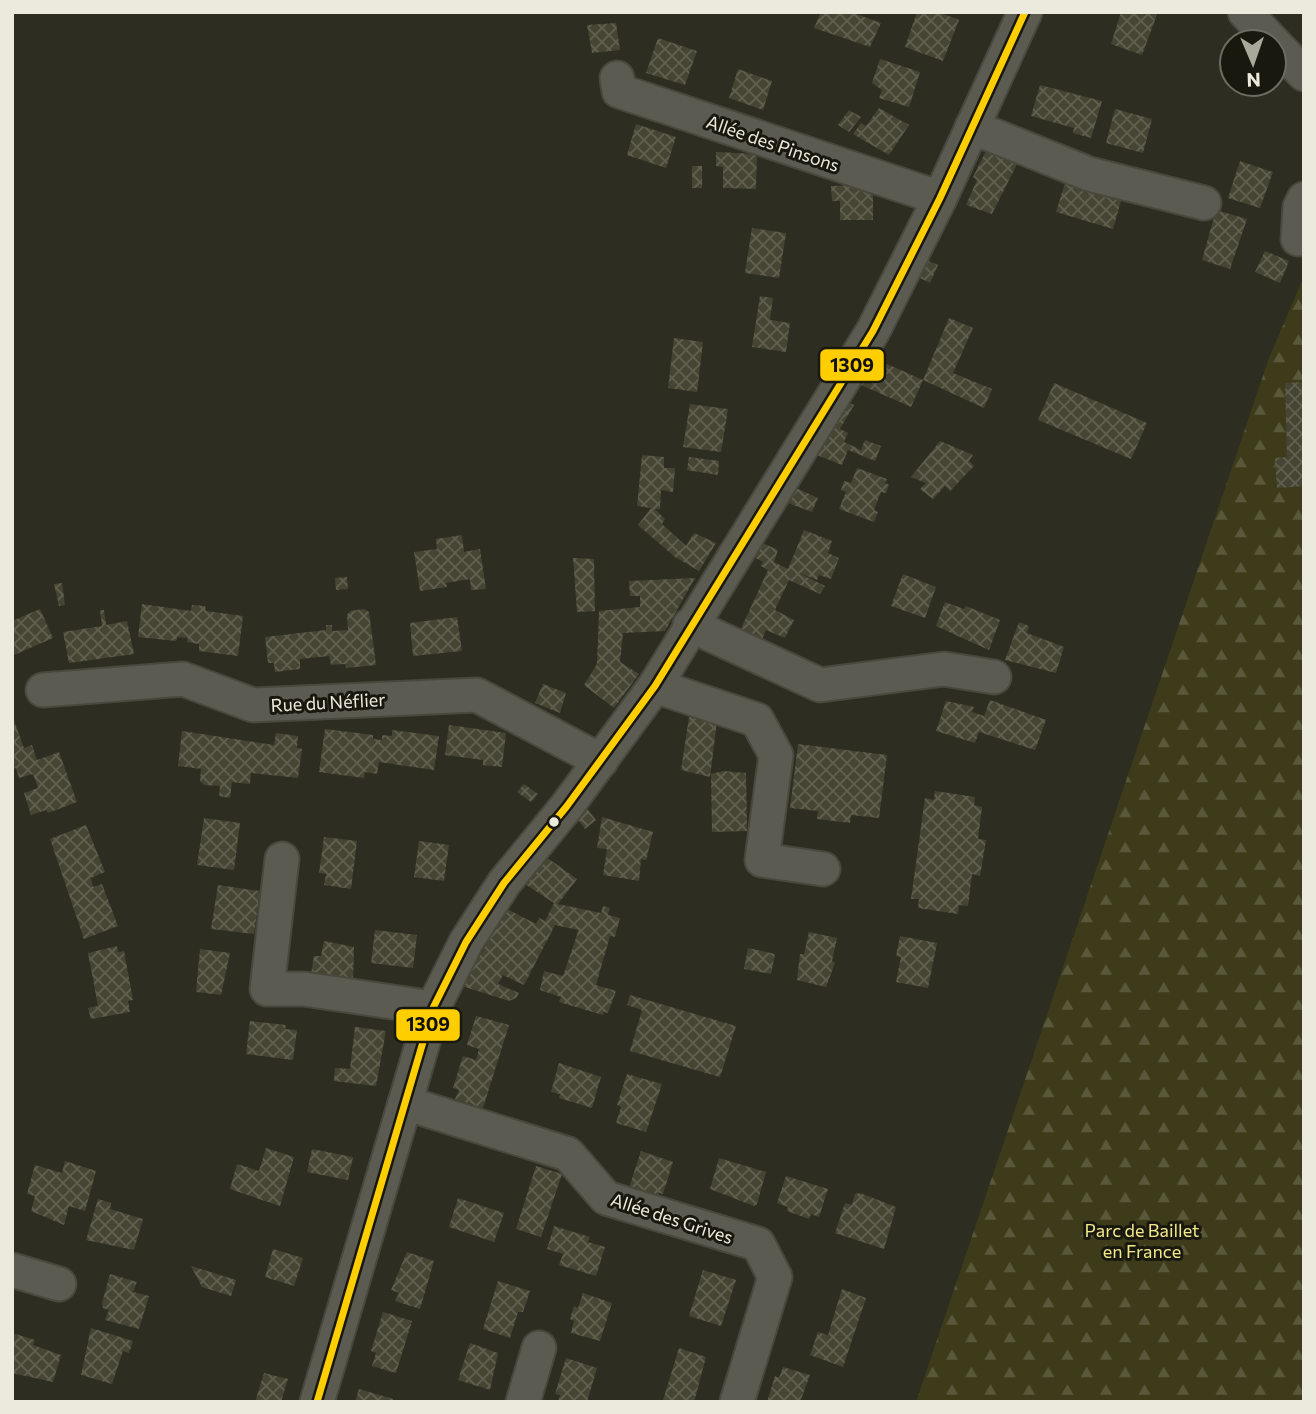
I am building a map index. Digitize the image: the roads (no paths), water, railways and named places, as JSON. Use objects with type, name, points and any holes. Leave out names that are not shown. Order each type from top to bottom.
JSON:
[{"type":"street","points":[[317,1402],[433,1008],[466,942],[504,883],[601,761],[655,686],[873,331],[940,198],[1025,12]]},
{"type":"street","points":[[1245,12],[1260,28]]},
{"type":"street","points":[[1288,57],[1304,74]]},
{"type":"street","name":"Allée des Pinsons","points":[[617,78],[619,91],[940,198]]},
{"type":"street","points":[[972,127],[1090,174],[1204,203]]},
{"type":"street","points":[[1298,239],[1300,207],[1304,199]]},
{"type":"street","points":[[690,625],[820,685],[944,669],[995,677]]},
{"type":"street","name":"Rue du Néflier","points":[[43,690],[183,679],[253,705],[477,695],[601,761]]},
{"type":"street","points":[[655,686],[757,720],[776,755],[762,860],[823,869]]},
{"type":"street","points":[[282,859],[267,989],[304,989],[433,1008]]},
{"type":"street","name":"Allée des Grives","points":[[405,1102],[568,1154],[606,1198],[758,1244],[775,1277],[737,1402]]},
{"type":"street","points":[[12,1270],[59,1284]]},
{"type":"street","points":[[523,1402],[538,1348]]},
{"type":"park label","name":"Parc de Baillet en France","points":[[1142,1240]]}]
